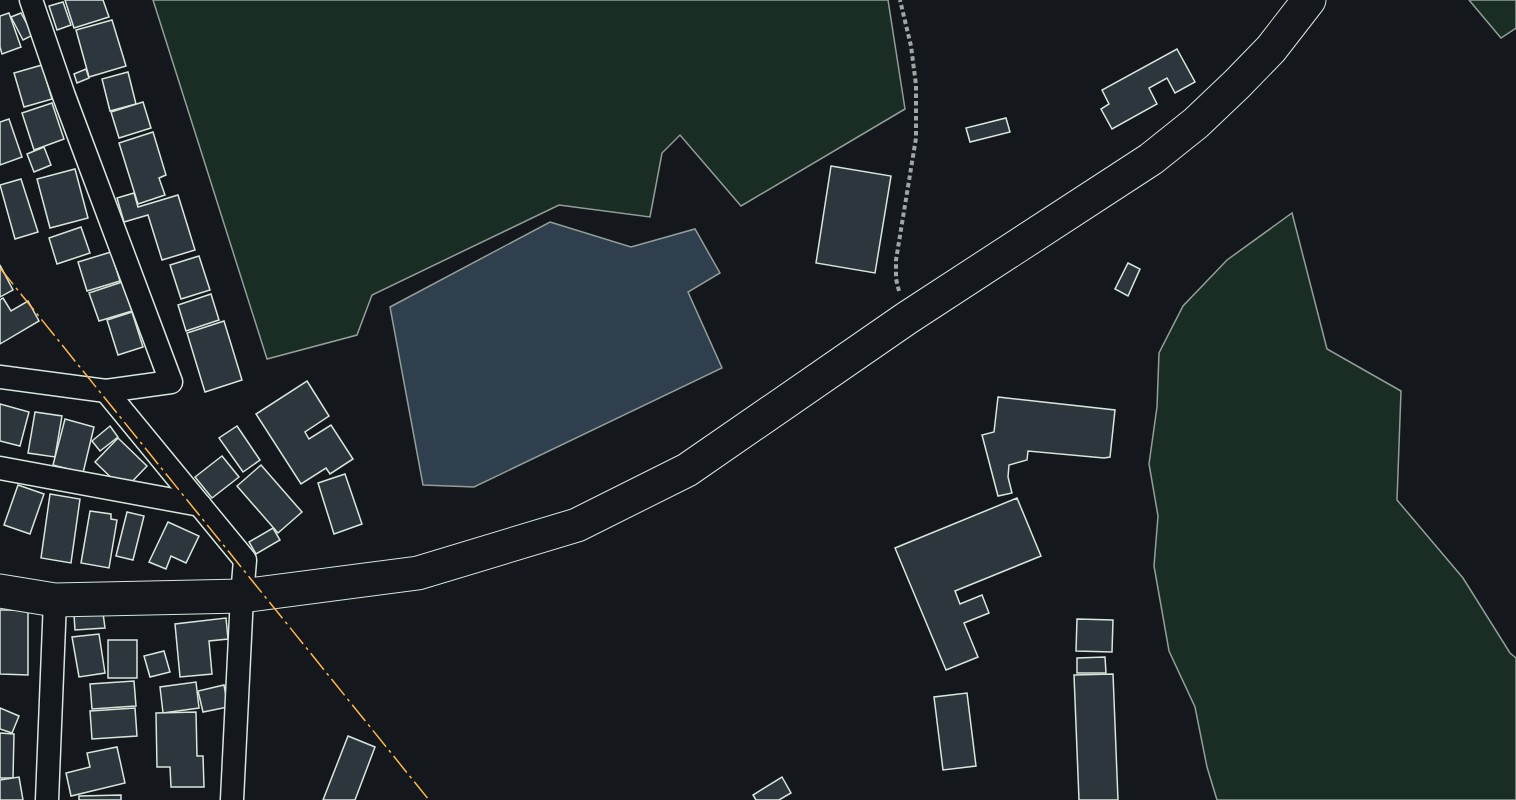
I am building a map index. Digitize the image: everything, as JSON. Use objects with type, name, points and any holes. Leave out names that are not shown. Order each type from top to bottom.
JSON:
[{"type":"street","points":[[0,377],[106,391],[171,382],[64,96],[31,0]]},
{"type":"street","points":[[0,591],[55,600],[242,596],[418,573],[577,525],[687,470],[907,318],[1151,159],[1196,123],[1237,84],[1271,49],[1309,0]]},
{"type":"street","points":[[106,391],[245,560],[232,800]]},
{"type":"street","points":[[0,468],[200,505]]},
{"type":"street","points":[[47,800],[55,600]]},
{"type":"path","points":[[900,0],[916,85],[916,138],[896,260],[896,279],[907,318]]},
{"type":"green space","points":[[153,0],[888,0],[905,109],[741,206],[680,135],[662,153],[650,217],[559,205],[372,295],[357,335],[267,359]]},
{"type":"green space","points":[[1469,0],[1516,0],[1516,28],[1501,38]]},
{"type":"green space","points":[[1292,213],[1327,349],[1401,391],[1397,500],[1463,578],[1510,653],[1516,658],[1516,800],[1217,800],[1207,767],[1195,707],[1169,651],[1154,566],[1158,516],[1149,464],[1157,407],[1159,353],[1183,306],[1227,260]]},
{"type":"water","points":[[550,222],[631,247],[695,229],[720,273],[688,292],[722,368],[474,487],[423,485],[390,307]]},
{"type":"building","points":[[65,0],[103,0],[109,17],[74,28]]},
{"type":"building","points":[[63,2],[71,25],[57,30],[49,6]]},
{"type":"building","points":[[9,13],[21,47],[2,54],[0,16]]},
{"type":"building","points":[[21,13],[33,35],[23,40],[11,17]]},
{"type":"building","points":[[112,20],[126,66],[89,77],[76,30]]},
{"type":"building","points":[[1177,49],[1195,82],[1175,93],[1167,78],[1149,88],[1157,104],[1112,129],[1101,109],[1109,104],[1102,90]]},
{"type":"building","points":[[42,65],[52,99],[24,107],[14,73]]},
{"type":"building","points":[[86,69],[89,78],[77,83],[74,74]]},
{"type":"building","points":[[128,72],[136,104],[110,111],[102,79]]},
{"type":"building","points":[[143,102],[151,128],[119,138],[111,112]]},
{"type":"building","points":[[52,103],[64,139],[34,150],[22,113]]},
{"type":"building","points":[[1006,118],[1010,132],[970,142],[966,128]]},
{"type":"building","points":[[9,119],[22,157],[0,165],[0,122]]},
{"type":"building","points":[[153,132],[166,175],[159,178],[165,195],[138,204],[119,143]]},
{"type":"building","points":[[44,147],[51,165],[34,172],[27,154]]},
{"type":"building","points":[[831,166],[891,176],[875,273],[816,263]]},
{"type":"building","points":[[75,169],[88,218],[50,228],[37,179]]},
{"type":"building","points":[[21,179],[38,232],[15,239],[0,185]]},
{"type":"building","points":[[134,193],[138,207],[178,195],[195,250],[162,260],[148,215],[124,222],[117,198]]},
{"type":"building","points":[[81,227],[90,253],[57,264],[49,238]]},
{"type":"building","points":[[111,252],[120,281],[87,291],[78,262]]},
{"type":"building","points":[[199,256],[210,290],[181,299],[170,265]]},
{"type":"building","points":[[1128,263],[1140,269],[1128,296],[1115,289]]},
{"type":"building","points":[[0,265],[13,290],[0,297]]},
{"type":"building","points":[[122,282],[132,311],[99,321],[89,293]]},
{"type":"building","points":[[211,294],[219,320],[186,331],[178,305]]},
{"type":"building","points":[[3,298],[11,311],[28,301],[39,321],[0,344],[0,300]]},
{"type":"building","points":[[132,312],[143,347],[118,355],[107,320]]},
{"type":"building","points":[[224,321],[242,380],[205,392],[187,333]]},
{"type":"building","points":[[307,381],[329,416],[305,432],[309,439],[331,425],[353,459],[330,474],[326,468],[301,484],[256,414]]},
{"type":"building","points":[[998,397],[1115,410],[1110,457],[1028,451],[1027,460],[1009,465],[1008,477],[1012,493],[998,496],[982,435],[994,432]]},
{"type":"building","points":[[0,404],[29,412],[20,446],[0,441]]},
{"type":"building","points":[[35,412],[62,416],[55,457],[28,453]]},
{"type":"building","points":[[65,419],[94,427],[83,473],[53,465]]},
{"type":"building","points":[[110,426],[118,437],[100,451],[92,441]]},
{"type":"building","points":[[237,426],[260,460],[243,472],[219,438]]},
{"type":"building","points":[[118,438],[147,466],[124,490],[95,462]]},
{"type":"building","points":[[222,456],[239,477],[212,498],[195,477]]},
{"type":"building","points":[[261,465],[302,512],[278,533],[237,486]]},
{"type":"building","points":[[345,474],[362,524],[334,534],[318,483]]},
{"type":"building","points":[[18,485],[44,494],[30,534],[4,525]]},
{"type":"building","points":[[50,494],[80,499],[71,563],[41,558]]},
{"type":"building","points":[[1017,498],[1041,556],[955,591],[960,604],[982,595],[989,613],[964,623],[978,657],[946,670],[895,548]]},
{"type":"building","points":[[90,511],[111,514],[111,519],[117,520],[109,568],[81,563]]},
{"type":"building","points":[[127,512],[144,516],[133,560],[116,556]]},
{"type":"building","points":[[168,522],[199,536],[186,563],[171,556],[166,569],[149,562]]},
{"type":"building","points":[[273,528],[280,540],[256,554],[249,542]]},
{"type":"building","points":[[0,610],[28,610],[28,675],[0,674]]},
{"type":"building","points":[[103,613],[105,628],[75,630],[74,615]]},
{"type":"building","points":[[226,618],[228,639],[209,641],[212,674],[180,677],[175,624]]},
{"type":"building","points":[[1077,619],[1113,620],[1112,652],[1076,651]]},
{"type":"building","points":[[99,634],[105,673],[79,677],[72,637]]},
{"type":"building","points":[[108,640],[137,640],[137,678],[108,678]]},
{"type":"building","points":[[164,651],[170,672],[150,677],[144,656]]},
{"type":"building","points":[[1105,657],[1106,673],[1077,673],[1077,658]]},
{"type":"building","points":[[1113,674],[1118,800],[1079,800],[1074,675]]},
{"type":"building","points":[[134,681],[136,706],[92,709],[90,684]]},
{"type":"building","points":[[196,682],[199,708],[163,713],[160,687]]},
{"type":"building","points":[[224,685],[228,707],[203,712],[198,691]]},
{"type":"building","points":[[967,693],[976,766],[943,770],[934,697]]},
{"type":"building","points":[[0,708],[19,716],[12,733],[0,729]]},
{"type":"building","points":[[135,708],[137,736],[92,739],[90,711]]},
{"type":"building","points":[[196,712],[197,756],[203,756],[204,787],[171,787],[170,767],[157,767],[156,713]]},
{"type":"building","points":[[0,733],[14,734],[13,778],[0,778]]},
{"type":"building","points":[[348,736],[375,747],[355,800],[323,800]]},
{"type":"building","points":[[117,747],[125,783],[71,796],[66,773],[90,767],[87,753]]},
{"type":"building","points":[[19,777],[23,800],[0,800],[0,780]]},
{"type":"building","points":[[782,777],[791,793],[779,800],[756,800],[753,795]]},
{"type":"building","points":[[121,795],[121,800],[79,800],[79,796]]},
{"type":"power","points":[[0,268],[429,800]]}]
